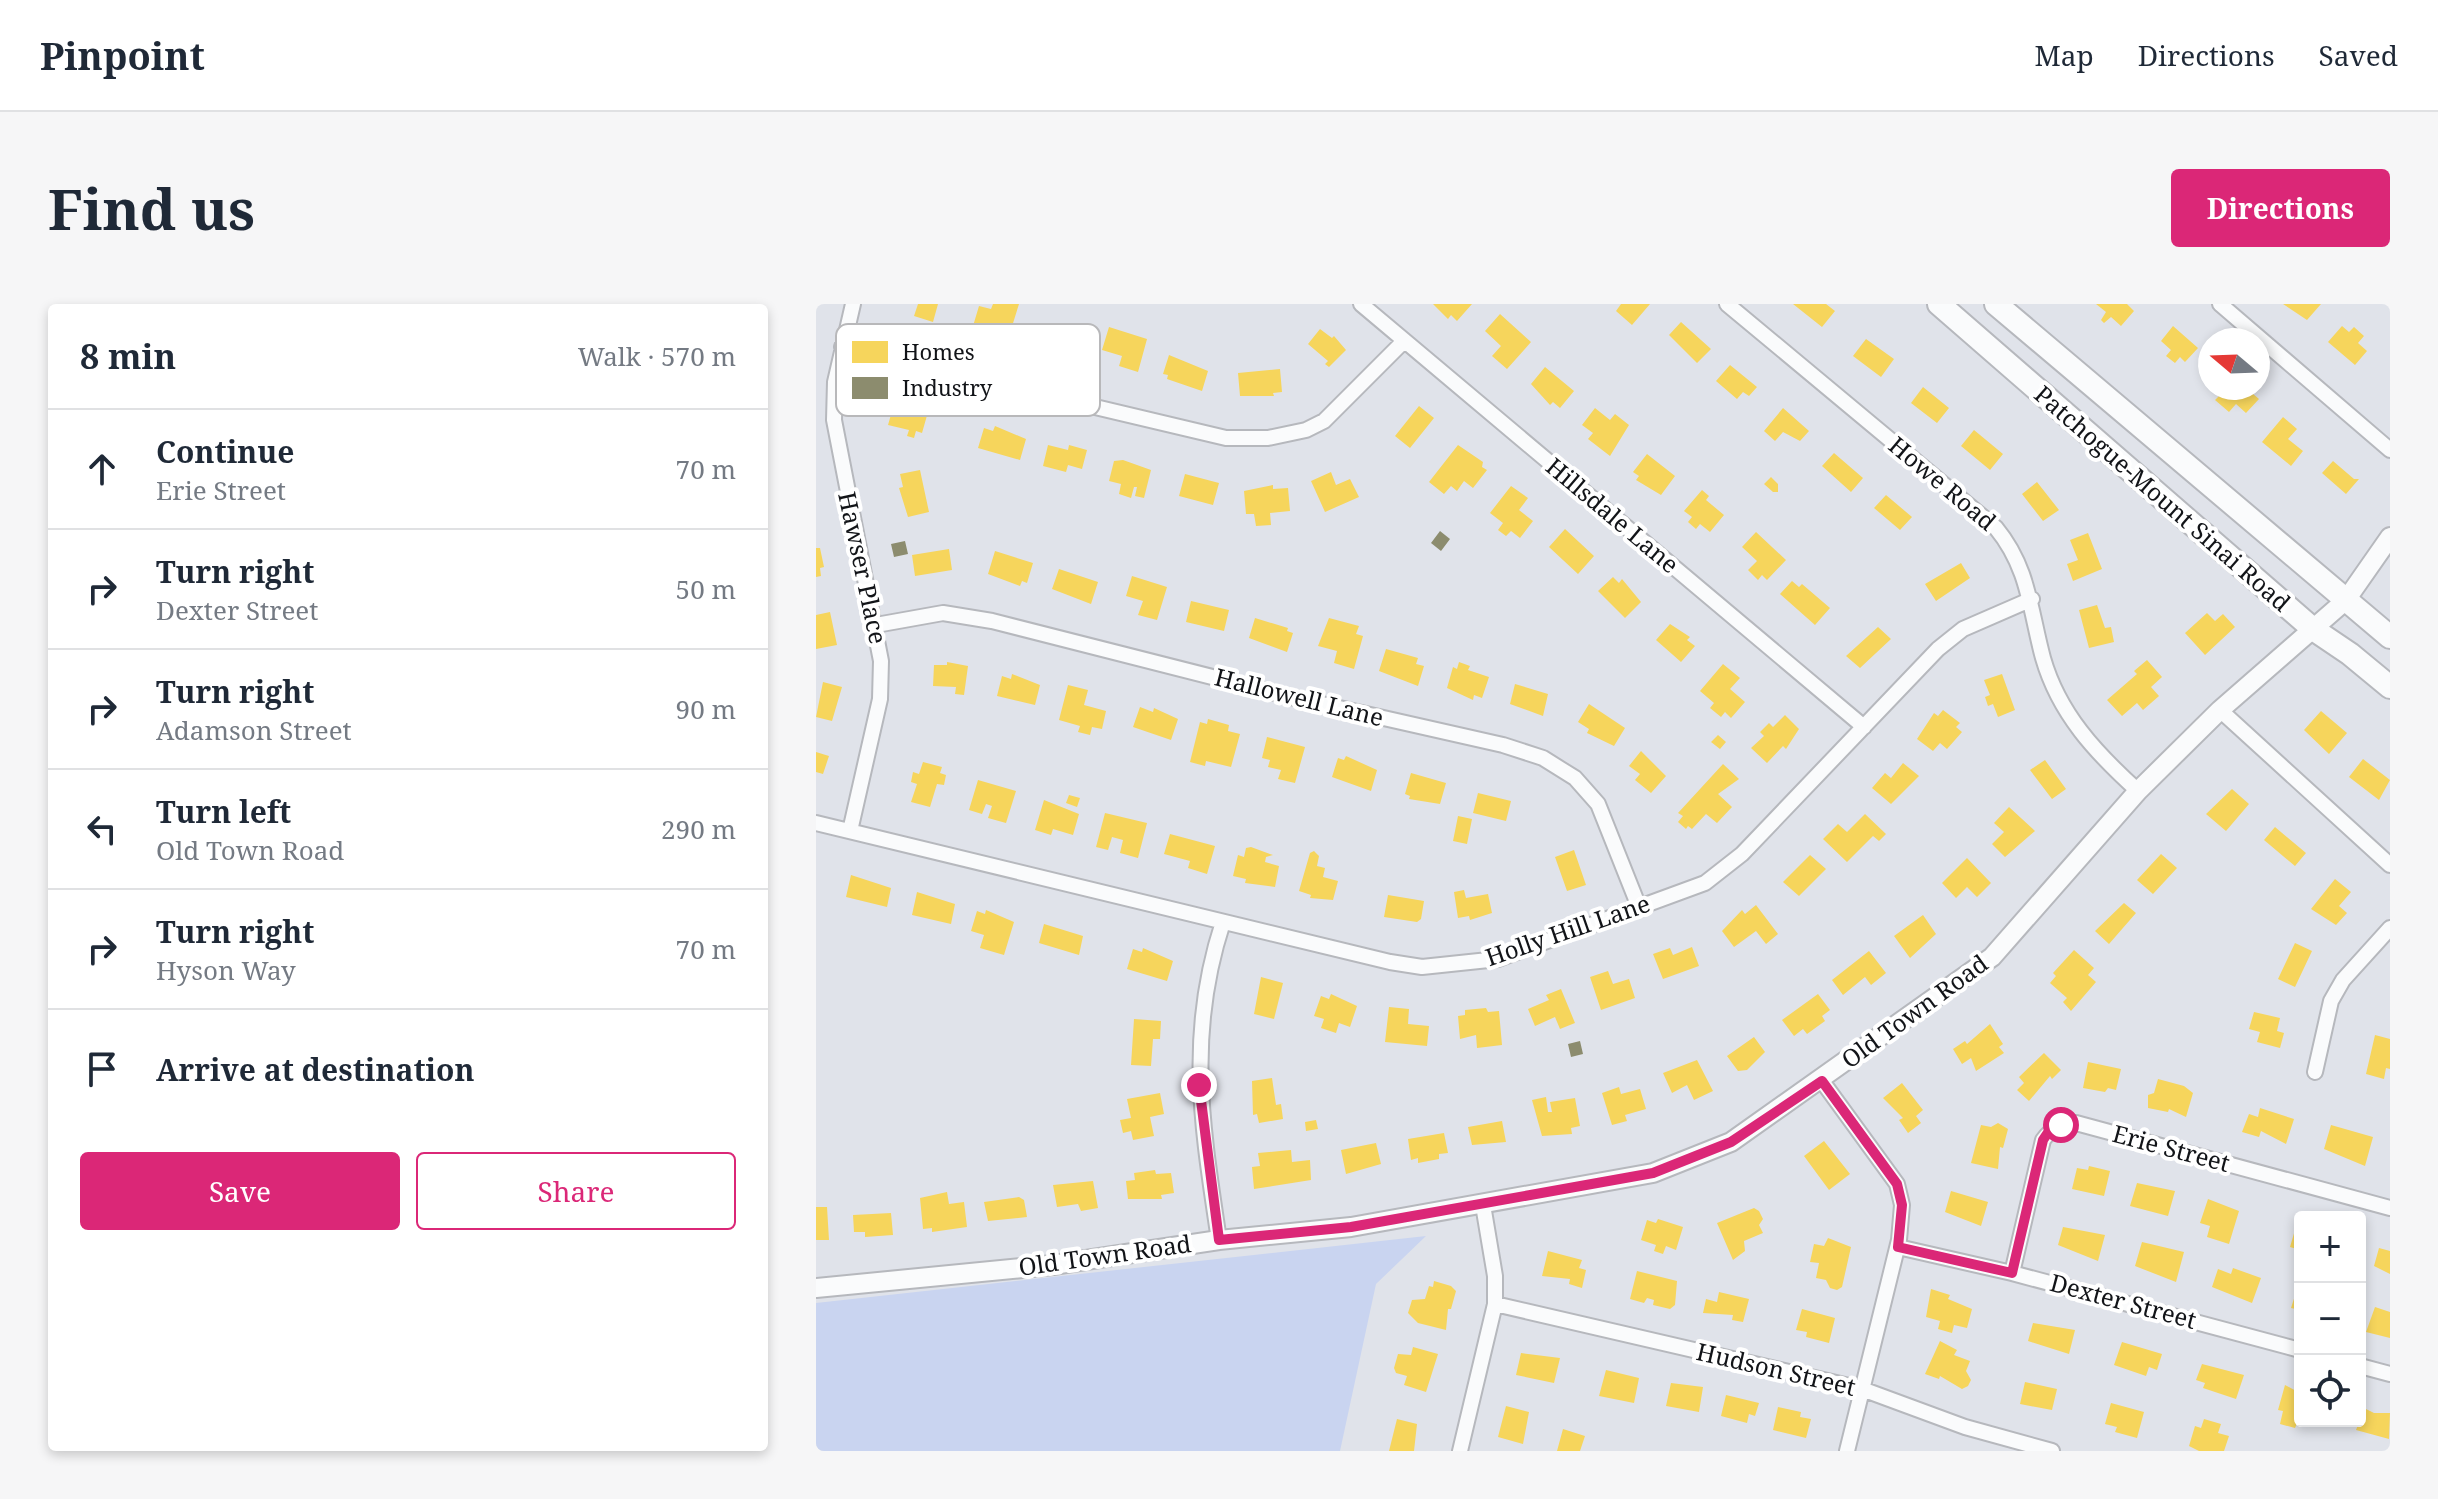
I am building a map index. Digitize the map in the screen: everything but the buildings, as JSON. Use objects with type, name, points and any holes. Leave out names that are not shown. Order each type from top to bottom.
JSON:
[{"type":"highway","name":"Patchogue-Mount Sinai Road","points":[[1939,304],[2313,629],[2390,687]]},
{"type":"highway","name":"Patchogue-Mount Sinai Road","points":[[1996,304],[2390,637]]},
{"type":"main road","name":"Old Town Road","points":[[816,1288],[1053,1265],[1219,1240],[1351,1227],[1653,1173],[1731,1142],[1822,1081],[1992,957],[2138,791],[2220,710],[2346,600],[2390,537]]},
{"type":"street","name":"Hawser Place","points":[[848,324],[853,304]]},
{"type":"street","name":"Hillsdale Lane","points":[[1361,304],[1864,727]]},
{"type":"street","name":"Howe Road","points":[[1727,304],[1996,528],[2017,560],[2032,599],[2043,658],[2065,709],[2099,755],[2138,791]]},
{"type":"street","points":[[2220,304],[2390,450]]},
{"type":"street","points":[[1100,408],[1226,438],[1268,438],[1306,430],[1324,421],[1404,341]]},
{"type":"street","name":"Hawser Place","points":[[836,377],[834,420],[881,661],[880,699],[850,831]]},
{"type":"street","name":"Holly Hill Lane","points":[[816,823],[1390,962],[1422,967],[1458,966],[1537,946],[1705,883],[1742,854],[1909,678],[1963,629],[2032,599]]},
{"type":"street","name":"Hallowell Lane","points":[[876,625],[943,613],[992,621],[1295,698],[1503,745],[1543,758],[1575,778],[1598,804],[1639,907]]},
{"type":"street","points":[[2220,710],[2390,865]]},
{"type":"street","points":[[1219,1240],[1207,1159],[1198,1051],[1211,960],[1223,922]]},
{"type":"street","points":[[2315,1072],[2331,1001],[2343,980],[2390,928]]},
{"type":"street","points":[[1822,1081],[1897,1184],[1902,1205],[1898,1247],[1847,1451]]},
{"type":"street","name":"Erie Street","points":[[2012,1273],[2043,1140],[2051,1128],[2061,1125],[2076,1123],[2390,1208]]},
{"type":"street","points":[[1460,1451],[1495,1304],[1495,1276],[1483,1205]]},
{"type":"street","name":"Dexter Street","points":[[1898,1247],[2012,1273],[2294,1348]]},
{"type":"street","name":"Hudson Street","points":[[1495,1304],[1862,1389],[1965,1427],[2052,1451]]},
{"type":"street","points":[[2366,1368],[2390,1374]]},
{"type":"shaded area","points":[[1426,1236],[1376,1284],[1340,1451],[816,1451],[816,1303]]},
{"type":"route","points":[[1199,1085],[1219,1240],[1351,1227],[1653,1173],[1731,1142],[1822,1081],[1897,1184],[1902,1205],[1898,1247],[2012,1273],[2043,1140],[2051,1128],[2061,1125]]}]
